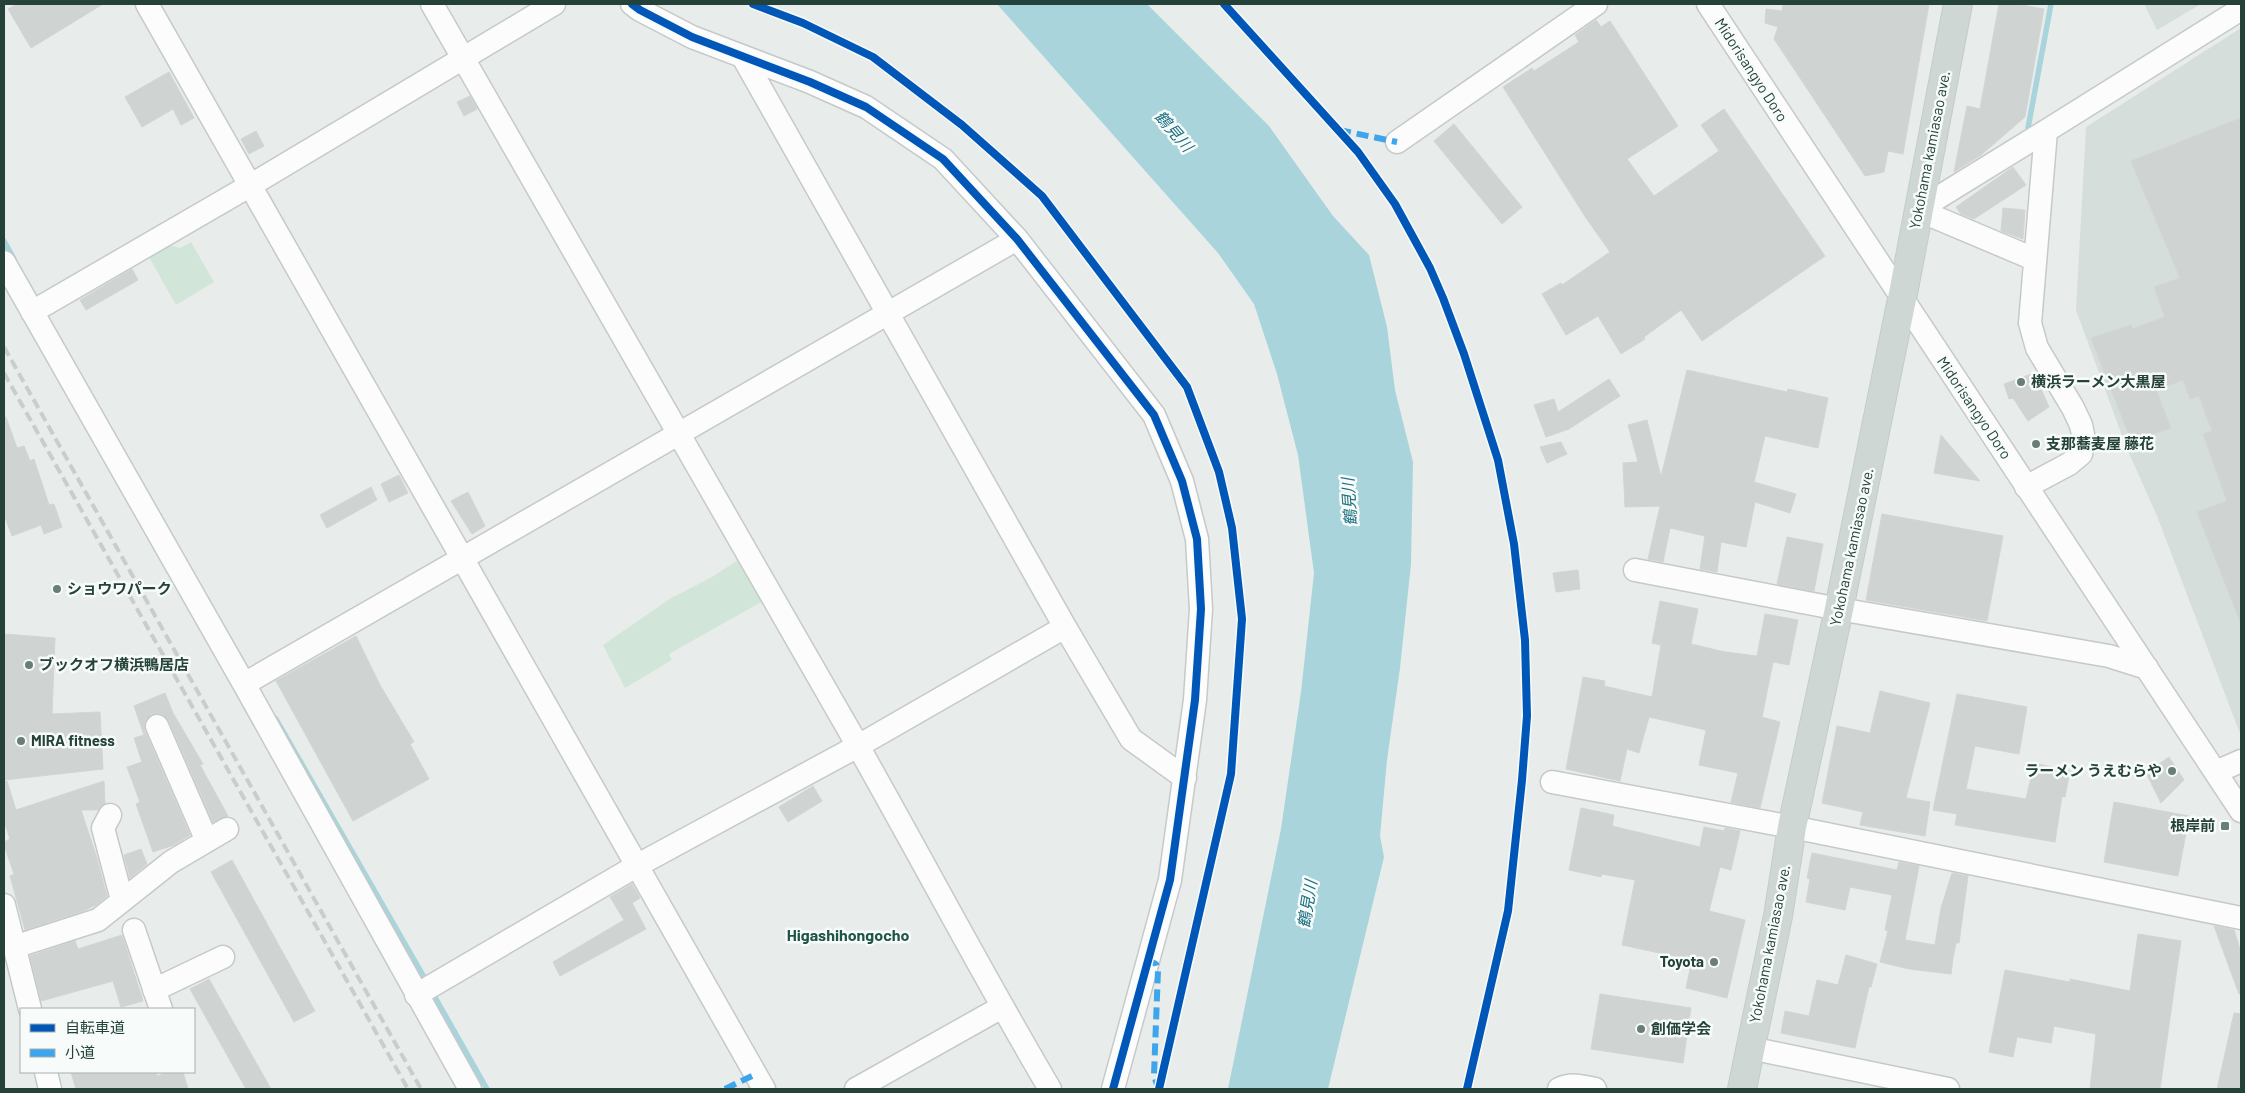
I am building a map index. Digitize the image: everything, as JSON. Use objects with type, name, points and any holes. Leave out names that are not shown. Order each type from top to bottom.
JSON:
[{"type":"main road","name":"Yokohama kamiasao ave.","points":[[1742,1089],[1778,916],[1792,827],[1839,609],[1902,299],[1958,4]]},
{"type":"street","points":[[147,4],[764,1089]]},
{"type":"street","points":[[432,4],[858,746],[1002,1007],[1050,1089]]},
{"type":"street","points":[[38,309],[251,185],[554,4]]},
{"type":"street","points":[[632,4],[692,37],[810,82],[874,112],[943,159],[1017,239],[1154,415],[1182,481],[1197,539],[1201,609],[1195,700],[1170,880],[1113,1089]]},
{"type":"street","points":[[1397,142],[1596,4]]},
{"type":"street","name":"Midorisangyo Doro","points":[[1708,4],[2241,811]]},
{"type":"street","points":[[1918,210],[2241,9]]},
{"type":"street","points":[[743,57],[1066,627],[1132,739],[1185,778]]},
{"type":"street","points":[[2026,486],[2069,464],[2081,454],[2084,439],[2073,408],[2037,348],[2030,323],[2046,130]]},
{"type":"street","points":[[1918,210],[2034,259]]},
{"type":"street","points":[[250,681],[1017,239]]},
{"type":"street","points":[[4,262],[38,309],[425,990],[470,1089]]},
{"type":"street","points":[[1635,570],[1839,609],[2109,656],[2146,668]]},
{"type":"street","points":[[425,990],[638,865],[858,746],[1066,627]]},
{"type":"street","points":[[157,726],[207,841]]},
{"type":"street","points":[[2216,772],[2241,761]]},
{"type":"street","points":[[1552,782],[1792,827],[2241,918]]},
{"type":"street","points":[[110,815],[103,828],[122,900]]},
{"type":"street","points":[[10,940],[98,920],[171,862],[227,829]]},
{"type":"street","points":[[4,905],[10,940],[30,1008]]},
{"type":"street","points":[[134,930],[157,1000],[223,957]]},
{"type":"street","points":[[856,1089],[1002,1007]]},
{"type":"street","points":[[1750,1048],[1948,1089]]},
{"type":"street","points":[[46,1073],[50,1089]]},
{"type":"street","points":[[1559,1089],[1565,1086],[1574,1086],[1594,1089]]},
{"type":"shaded area","points":[[2144,4],[2201,4],[2157,30]]},
{"type":"shaded area","points":[[2241,28],[2241,736],[2157,516],[2125,444],[2076,310],[2086,127]]},
{"type":"green space","points":[[191,242],[214,282],[176,305],[149,257],[169,245],[180,248]]},
{"type":"green space","points":[[738,560],[763,601],[669,654],[672,660],[625,688],[603,645],[671,598],[712,577]]},
{"type":"water","name":"鶴見川","points":[[997,4],[1147,4],[1269,126],[1333,216],[1369,255],[1387,327],[1395,390],[1413,462],[1411,564],[1400,668],[1387,760],[1380,836],[1384,857],[1328,1089],[1228,1089],[1281,829],[1301,692],[1314,573],[1298,455],[1277,374],[1254,304],[1218,253]]},
{"type":"building","points":[[17,4],[103,4],[31,48],[8,9]]},
{"type":"building","points":[[1783,4],[1929,4],[1903,154],[1888,151],[1884,172],[1865,176],[1774,39],[1778,27],[1765,23],[1766,9],[1782,11]]},
{"type":"building","points":[[1999,4],[2016,4],[2044,9],[2025,117],[1981,155],[1954,172],[1967,106],[1980,109]]},
{"type":"building","points":[[1596,20],[1601,27],[1610,21],[1678,126],[1627,159],[1654,196],[1719,151],[1701,125],[1724,109],[1825,256],[1702,341],[1681,310],[1644,337],[1645,339],[1621,354],[1598,316],[1566,335],[1542,294],[1561,283],[1562,285],[1610,252],[1586,218],[1503,87],[1532,68],[1534,71],[1579,42],[1575,35]]},
{"type":"building","points":[[169,72],[194,118],[181,125],[173,109],[142,127],[125,97]]},
{"type":"building","points":[[470,96],[477,109],[464,116],[457,102]]},
{"type":"building","points":[[2241,118],[2240,621],[2197,512],[2227,501],[2203,434],[2212,431],[2199,396],[2190,399],[2183,380],[2156,390],[2171,428],[2150,435],[2153,444],[2135,450],[2091,338],[2131,325],[2132,329],[2165,317],[2154,287],[2180,278],[2131,161]]},
{"type":"building","points":[[1454,124],[1522,207],[1502,224],[1434,141]]},
{"type":"building","points":[[256,131],[264,146],[249,154],[241,139]]},
{"type":"building","points":[[2013,167],[2026,185],[1974,219],[1961,214],[1956,207]]},
{"type":"building","points":[[2003,208],[2025,210],[2023,239],[2001,231]]},
{"type":"building","points":[[132,269],[138,280],[86,310],[80,300]]},
{"type":"building","points":[[1687,370],[1787,392],[1788,389],[1828,398],[1818,448],[1765,436],[1754,482],[1796,494],[1790,513],[1755,502],[1746,547],[1721,542],[1717,572],[1700,569],[1705,536],[1670,528],[1663,562],[1648,559],[1660,506],[1625,507],[1623,463],[1638,462],[1628,425],[1647,420],[1661,477]]},
{"type":"building","points":[[2034,373],[2049,407],[2028,421],[2013,398],[2009,399],[2004,384]]},
{"type":"building","points":[[1609,379],[1620,396],[1569,429],[1546,437],[1534,405],[1554,399],[1558,412]]},
{"type":"building","points":[[6,417],[17,448],[24,446],[30,461],[34,459],[49,505],[54,504],[62,527],[44,534],[41,525],[12,536],[4,515],[4,418]]},
{"type":"building","points":[[1941,435],[1980,481],[1934,473]]},
{"type":"building","points":[[1561,442],[1567,454],[1547,463],[1540,447]]},
{"type":"building","points":[[399,475],[408,493],[389,502],[381,484]]},
{"type":"building","points":[[371,487],[377,500],[327,528],[320,515]]},
{"type":"building","points":[[468,492],[485,526],[472,534],[451,501]]},
{"type":"building","points":[[1882,514],[2003,536],[1987,621],[1866,600]]},
{"type":"building","points":[[1787,537],[1823,544],[1814,591],[1777,584]]},
{"type":"building","points":[[1578,570],[1580,589],[1556,592],[1553,573]]},
{"type":"building","points":[[1660,601],[1698,609],[1691,644],[1725,652],[1757,656],[1765,614],[1798,620],[1789,665],[1773,662],[1762,717],[1780,722],[1760,808],[1731,802],[1738,773],[1699,765],[1706,730],[1649,717],[1639,753],[1627,749],[1620,781],[1566,769],[1583,677],[1605,681],[1604,686],[1652,697],[1661,645],[1652,643]]},
{"type":"building","points":[[4,634],[55,638],[52,714],[100,712],[103,769],[4,780]]},
{"type":"building","points":[[356,636],[380,685],[414,742],[410,744],[429,779],[353,821],[276,681]]},
{"type":"building","points":[[1880,691],[1930,703],[1906,798],[1930,802],[1925,836],[1860,825],[1863,812],[1822,803],[1837,726],[1870,733]]},
{"type":"building","points":[[165,693],[173,713],[203,764],[200,765],[228,816],[213,822],[169,721],[159,713],[151,714],[144,724],[145,731],[190,835],[174,845],[153,852],[136,804],[140,802],[127,767],[142,762],[134,738],[144,735],[134,706]]},
{"type":"building","points":[[1957,694],[2027,707],[2019,754],[1975,746],[1966,789],[2026,799],[2034,763],[2070,771],[2065,797],[2062,796],[2055,842],[1955,825],[1957,814],[1933,810]]},
{"type":"building","points":[[2169,757],[2184,780],[2161,803],[2146,773]]},
{"type":"building","points":[[4,781],[7,781],[16,810],[104,781],[105,803],[98,810],[81,810],[107,896],[96,905],[25,930],[10,876],[14,874],[4,845],[4,842],[10,839],[4,821]]},
{"type":"building","points":[[813,786],[822,801],[788,822],[779,807]]},
{"type":"building","points":[[2114,802],[2189,816],[2178,876],[2104,862]]},
{"type":"building","points":[[1581,808],[1614,815],[1612,826],[1700,847],[1704,827],[1724,831],[1725,828],[1740,831],[1731,870],[1720,867],[1709,911],[1745,920],[1727,998],[1686,988],[1692,960],[1622,945],[1635,880],[1602,874],[1601,877],[1569,870]]},
{"type":"building","points":[[141,849],[147,864],[130,878],[124,855]]},
{"type":"building","points":[[1812,853],[1897,870],[1899,862],[1919,866],[1905,940],[1935,945],[1941,908],[1952,873],[1968,876],[1959,943],[1956,943],[1951,974],[1909,969],[1880,962],[1888,931],[1885,930],[1892,895],[1850,887],[1845,910],[1806,902],[1810,879],[1807,878]]},
{"type":"building","points":[[232,860],[315,1011],[294,1022],[211,872]]},
{"type":"building","points":[[632,884],[640,898],[632,903],[646,929],[560,976],[553,962],[624,920],[610,897]]},
{"type":"building","points":[[2214,926],[2234,930],[2241,952],[2241,994],[2239,994]]},
{"type":"building","points":[[2138,934],[2181,941],[2160,1089],[2090,1089],[2096,1034],[2054,1026],[2051,1043],[2017,1037],[2013,1057],[1989,1052],[2005,970],[2070,982],[2070,979],[2130,991]]},
{"type":"building","points":[[122,935],[143,1001],[121,1007],[113,981],[41,1001],[30,956],[75,941],[78,949]]},
{"type":"building","points":[[1846,955],[1877,964],[1871,987],[1869,987],[1855,1048],[1781,1033],[1785,1011],[1809,1016],[1817,980],[1838,985]]},
{"type":"building","points":[[209,979],[271,1089],[246,1089],[190,989]]},
{"type":"building","name":"創価学会","points":[[1600,994],[1691,1008],[1683,1063],[1591,1049]]},
{"type":"building","points":[[2234,1013],[2241,1014],[2241,1089],[2217,1089]]},
{"type":"building","points":[[71,1073],[156,1073],[157,1076],[166,1073],[183,1073],[188,1089],[76,1089]]},
{"type":"waterway","points":[[2028,128],[2051,4]]},
{"type":"waterway","points":[[4,241],[14,259]]},
{"type":"waterway","points":[[276,719],[428,984]]},
{"type":"waterway","points":[[432,992],[487,1089]]},
{"type":"railway","points":[[4,347],[421,1089]]},
{"type":"railway","points":[[4,373],[408,1089]]},
{"type":"marked path","points":[[1339,130],[1397,142]]},
{"type":"marked path","points":[[1147,959],[1156,964],[1158,970],[1154,1075],[1157,1085]]},
{"type":"marked path","points":[[725,1089],[756,1074]]},
{"type":"cycle path","points":[[632,4],[692,37],[810,82],[866,107],[943,159],[1017,239],[1154,415],[1182,481],[1197,539],[1201,609],[1195,700],[1170,880],[1113,1089]]},
{"type":"cycle path","points":[[753,4],[803,23],[873,57],[962,125],[1042,196],[1187,387],[1219,472],[1232,528],[1242,619],[1231,774],[1159,1089]]},
{"type":"cycle path","points":[[1224,4],[1358,152],[1395,204],[1430,268],[1443,298],[1464,354],[1498,460],[1514,544],[1525,640],[1527,716],[1508,911],[1467,1089]]},
{"type":"place","name":"横浜ラーメン大黒屋","points":[[2021,382]]},
{"type":"place","name":"支那蕎麦屋 藤花","points":[[2036,444]]},
{"type":"place","name":"ショウワパーク","points":[[57,589]]},
{"type":"place","name":"ブックオフ横浜鴨居店","points":[[29,665]]},
{"type":"place","name":"MIRA fitness","points":[[21,741]]},
{"type":"place","name":"ラーメン うえむらや","points":[[2172,771]]},
{"type":"place","name":"根岸前","points":[[2225,826]]},
{"type":"place","name":"Toyota","points":[[1714,962]]},
{"type":"place","name":"創価学会","points":[[1641,1029]]},
{"type":"district","name":"Higashihongocho","points":[[848,935]]}]
